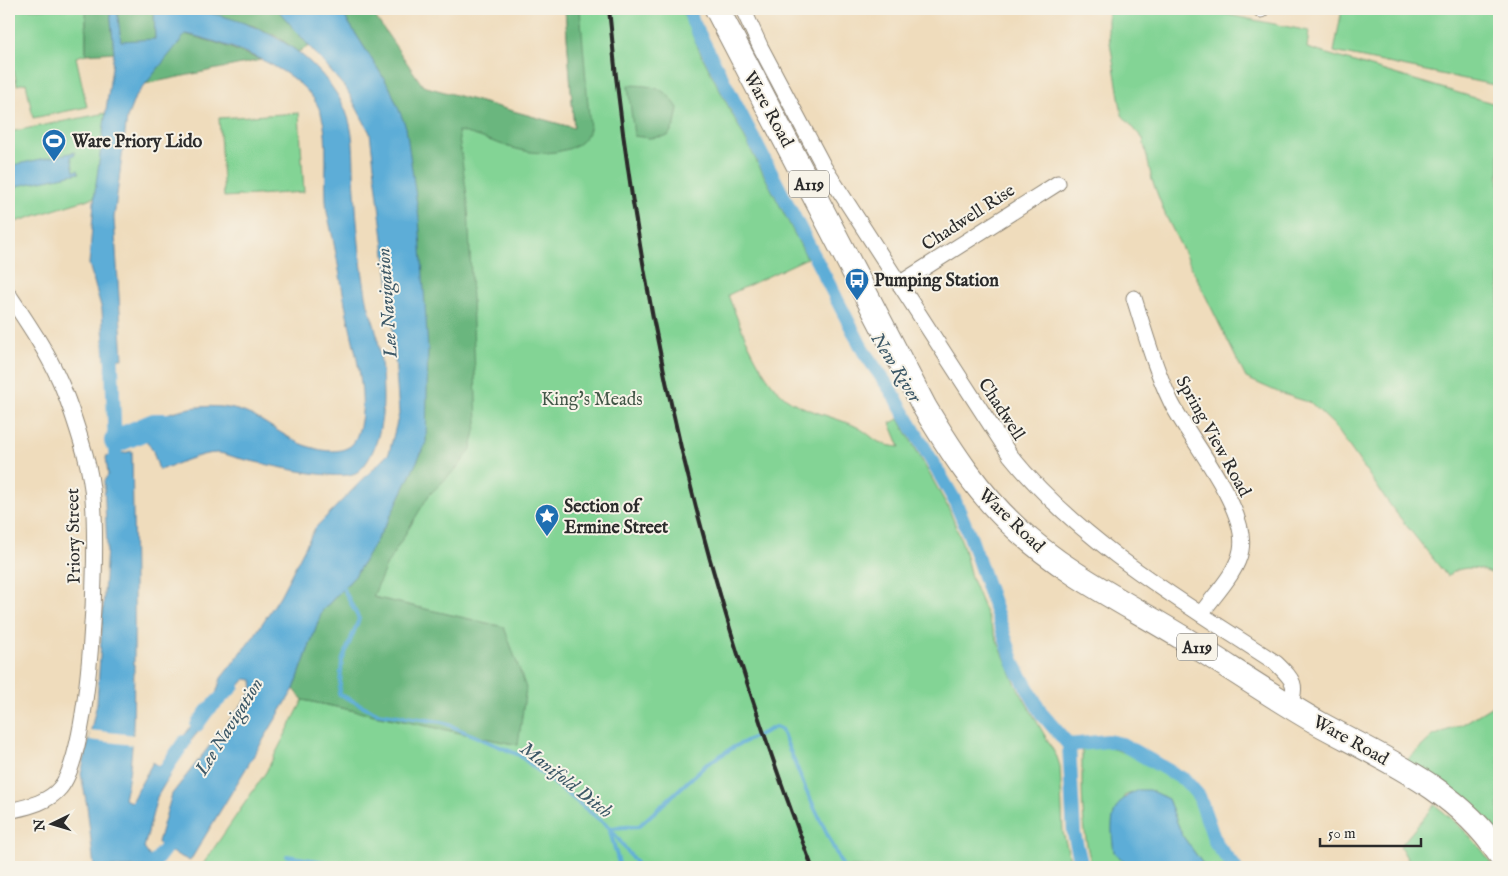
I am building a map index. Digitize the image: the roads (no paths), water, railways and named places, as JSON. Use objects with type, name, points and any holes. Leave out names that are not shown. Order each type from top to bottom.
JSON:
[{"type":"main road","name":"Ware Road","points":[[716,9],[925,408],[951,451],[983,494],[1015,527],[1071,571],[1184,639],[1289,706],[1437,791],[1483,832],[1499,853]]},
{"type":"street","name":"Chadwell","points":[[743,9],[761,48],[824,167],[1010,455],[1029,480],[1064,512],[1131,567],[1276,663],[1292,678],[1295,693],[1289,706]]},
{"type":"street","name":"Chadwell Rise","points":[[899,284],[1058,183]]},
{"type":"street","name":"Priory Street","points":[[9,295],[60,380],[90,475],[93,499],[94,568],[91,636],[80,734],[74,757],[60,788],[41,802],[9,811]]},
{"type":"street","name":"Spring View Road","points":[[1134,298],[1153,358],[1171,402],[1231,503],[1239,526],[1242,545],[1239,558],[1201,614]]},
{"type":"water","points":[[177,8],[212,13],[253,27],[291,47],[307,60],[323,75],[343,105],[348,117],[353,140],[360,256],[367,300],[376,330],[383,383],[383,408],[378,437],[370,456],[359,471],[350,475],[319,474],[281,468],[217,453],[195,457],[159,470],[153,451],[144,437],[138,436],[137,429],[163,415],[178,410],[209,406],[239,410],[309,447],[333,451],[344,449],[355,440],[360,426],[362,393],[357,358],[327,212],[326,148],[321,113],[313,97],[299,83],[282,71],[242,51],[186,34],[135,97],[127,118],[114,218],[123,359],[105,359],[102,310],[89,264],[95,191],[114,52],[110,9],[117,9],[121,41],[155,39],[154,9]]},
{"type":"water","points":[[277,9],[340,9],[390,88],[406,127],[419,218],[428,348],[426,443],[389,519],[355,576],[322,611],[294,689],[190,861],[161,847],[158,842],[172,794],[253,690],[252,680],[245,679],[225,701],[216,694],[221,678],[254,636],[280,596],[315,528],[389,453],[399,414],[391,303],[370,133],[347,90]]},
{"type":"water","points":[[75,152],[75,155],[71,156],[74,171],[78,170],[79,173],[17,186],[16,190],[10,161],[13,165]]},
{"type":"water","points":[[132,451],[133,717],[132,750],[124,799],[131,802],[153,762],[170,775],[157,797],[144,848],[157,867],[94,867],[87,806],[81,774],[97,703],[107,547],[104,481],[108,475],[106,457]]},
{"type":"water","points":[[204,708],[212,715],[176,759],[171,754]]},
{"type":"water","points":[[1138,790],[1149,790],[1168,799],[1182,835],[1205,867],[1130,867],[1114,852],[1112,823],[1114,815],[1121,801]]},
{"type":"waterway","name":"New River","points":[[689,9],[693,22],[864,352],[890,389],[954,499],[970,536],[1015,666],[1042,714],[1069,745],[1074,834],[1082,867]]},
{"type":"waterway","points":[[111,341],[116,474]]},
{"type":"waterway","points":[[116,441],[154,425],[168,425]]},
{"type":"waterway","name":"Manifold Ditch","points":[[341,584],[359,619],[342,661],[339,694],[377,713],[442,722],[519,755],[610,828],[639,867]]},
{"type":"waterway","name":"Lee Navigation","points":[[197,725],[207,711],[233,686]]},
{"type":"waterway","points":[[610,828],[639,826],[707,764],[734,747],[775,727],[781,729],[806,790],[843,867]]},
{"type":"waterway","name":"New River","points":[[1069,745],[1108,741],[1122,744],[1185,780],[1199,796],[1216,844],[1235,867]]},
{"type":"waterway","name":"Lee Navigation","points":[[154,786],[184,742]]},
{"type":"waterway","name":"Manifold Ditch","points":[[610,831],[620,867]]},
{"type":"waterway","name":"Lee Navigation","points":[[151,867],[176,834]]},
{"type":"waterway","points":[[287,856],[355,867]]},
{"type":"railway","points":[[609,9],[627,162],[652,315],[668,390],[705,541],[736,647],[767,742],[812,867]]},
{"type":"place","name":"Ware Priory Lido","points":[[54,162]]},
{"type":"place","name":"Pumping Station","points":[[857,301]]},
{"type":"place","name":"Section of Ermine Street","points":[[547,537]]},
{"type":"park label","name":"King's Meads","points":[[592,399]]}]
